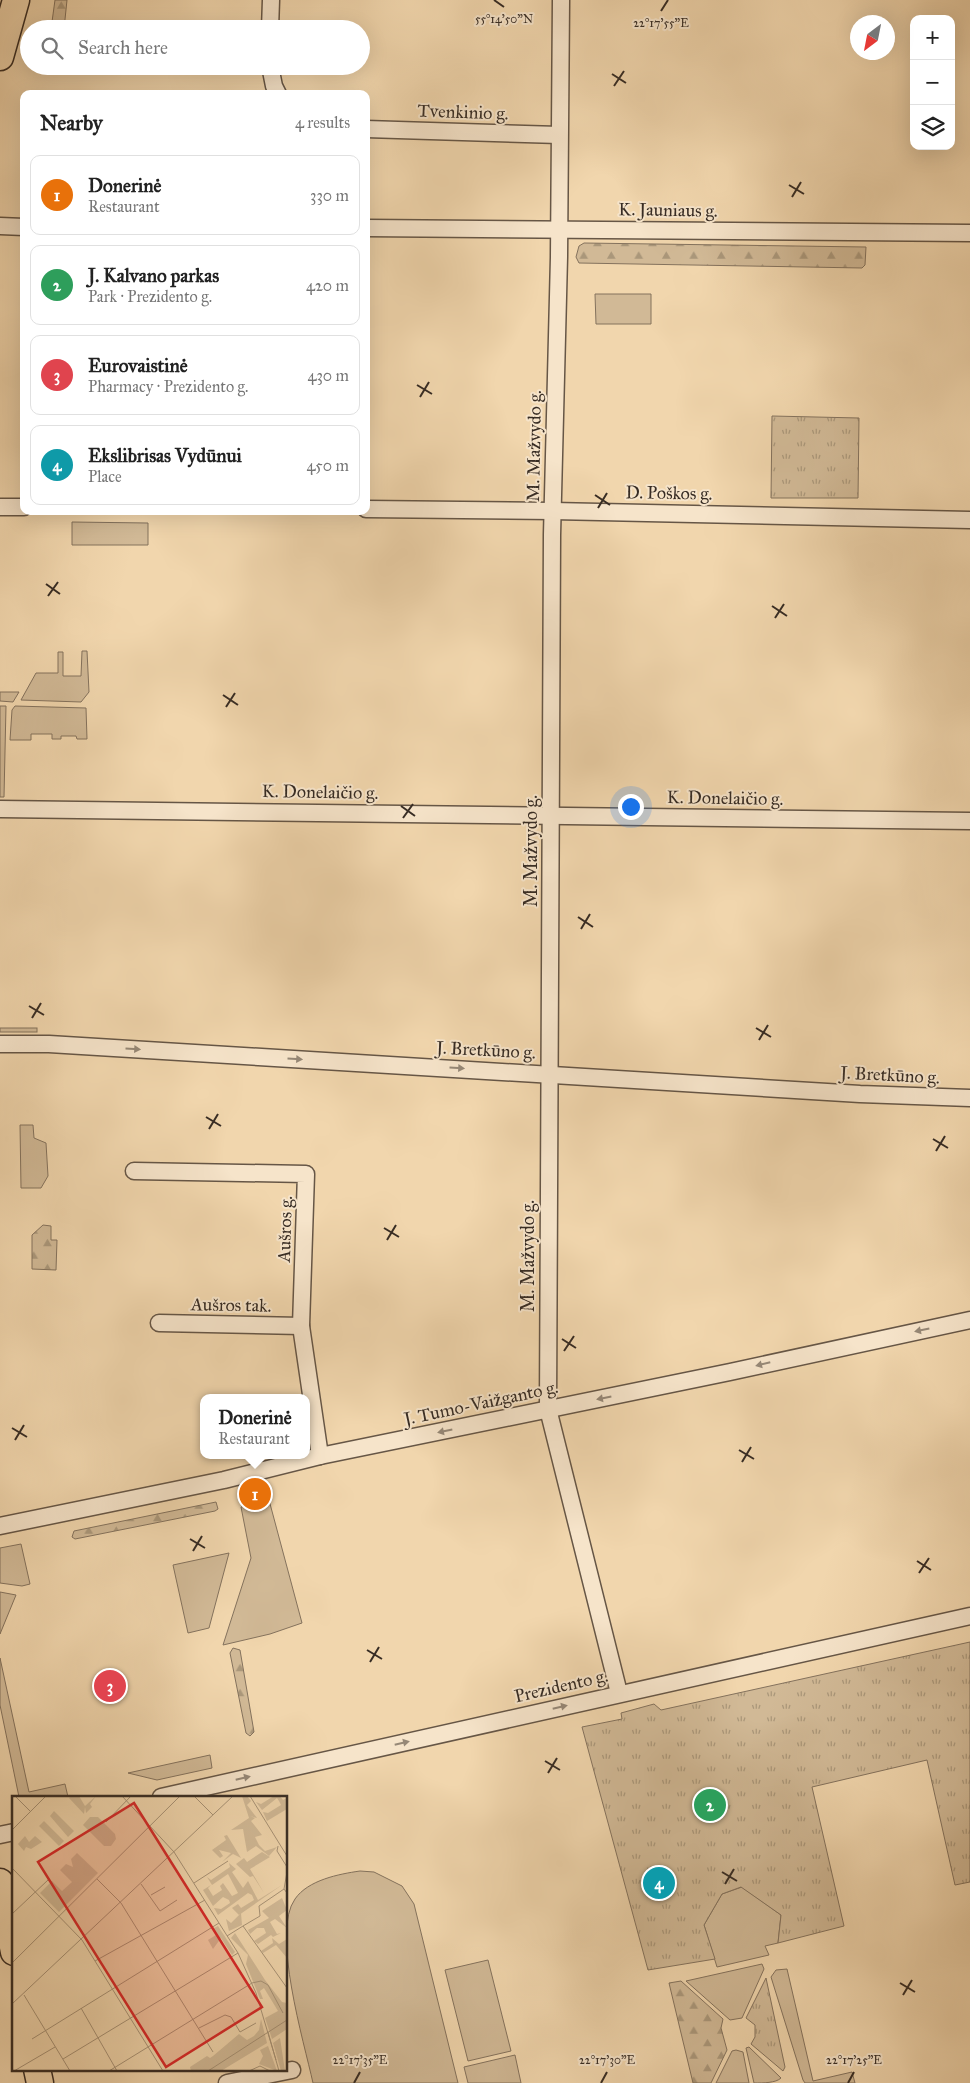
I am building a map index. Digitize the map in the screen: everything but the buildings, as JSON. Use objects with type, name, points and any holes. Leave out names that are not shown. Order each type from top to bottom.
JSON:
[{"type":"main road","points":[[0,56],[16,0]]},
{"type":"main road","points":[[0,1882],[12,1942]]},
{"type":"main road","points":[[37,2070],[40,2083]]},
{"type":"street","points":[[270,20],[271,0]]},
{"type":"street","name":"M. Mažvydo g.","points":[[561,0],[559,229],[553,510],[548,1409],[619,1694]]},
{"type":"street","points":[[271,75],[276,90]]},
{"type":"street","name":"Tvenkinio g.","points":[[370,129],[559,135]]},
{"type":"street","points":[[0,226],[20,227]]},
{"type":"street","name":"K. Jauniaus g.","points":[[370,228],[970,233]]},
{"type":"street","points":[[0,508],[20,508]]},
{"type":"street","name":"D. Poškos g.","points":[[370,509],[553,510],[970,520]]},
{"type":"street","name":"K. Donelaičio g.","points":[[0,810],[96,809],[970,821]]},
{"type":"street","name":"J. Bretkūno g.","points":[[0,1044],[49,1044],[860,1094],[970,1098]]},
{"type":"street","name":"Aušros g.","points":[[134,1171],[306,1174],[301,1326],[320,1456]]},
{"type":"street","name":"J. Tumo-Vaižganto g.","points":[[310,1458],[730,1372],[970,1320]]},
{"type":"street","name":"Aušros tak.","points":[[159,1323],[301,1326]]},
{"type":"street","name":"J. Tumo-Vaižganto g.","points":[[0,1526],[224,1480],[308,1459]]},
{"type":"street","name":"Prezidento g.","points":[[166,1796],[970,1616]]},
{"type":"street","points":[[227,2083],[292,2070]]},
{"type":"green space","points":[[55,0],[67,0],[65,20],[52,20]]},
{"type":"green space","points":[[584,243],[866,247],[865,265],[862,268],[579,263],[576,257],[579,246]]},
{"type":"green space","points":[[595,294],[651,294],[651,324],[596,324]]},
{"type":"green space","points":[[772,416],[859,418],[858,498],[771,498]]},
{"type":"green space","points":[[72,522],[148,523],[148,545],[72,545]]},
{"type":"green space","points":[[82,651],[87,651],[89,692],[81,702],[21,700],[36,673],[58,673],[58,652],[63,652],[63,676],[81,676]]},
{"type":"green space","points":[[0,692],[19,692],[13,702],[0,701]]},
{"type":"green space","points":[[0,706],[6,706],[4,797],[0,797]]},
{"type":"green space","points":[[15,706],[86,708],[87,739],[77,739],[76,736],[61,736],[61,739],[52,739],[52,734],[31,734],[31,740],[10,740],[12,710]]},
{"type":"green space","points":[[0,1028],[37,1028],[37,1032],[0,1032]]},
{"type":"green space","points":[[20,1125],[33,1125],[34,1138],[46,1143],[48,1176],[41,1188],[21,1188]]},
{"type":"green space","points":[[43,1225],[51,1226],[51,1240],[57,1240],[56,1270],[32,1269],[32,1235]]},
{"type":"green space","points":[[269,1500],[302,1623],[270,1634],[223,1645],[251,1558],[241,1507]]},
{"type":"green space","points":[[216,1502],[218,1509],[215,1511],[75,1539],[72,1537],[74,1531]]},
{"type":"green space","points":[[21,1544],[30,1584],[22,1586],[0,1583],[0,1548]]},
{"type":"green space","points":[[229,1553],[209,1628],[188,1633],[173,1565]]},
{"type":"green space","points":[[0,1592],[16,1595],[0,1634]]},
{"type":"green space","points":[[970,1642],[970,1882],[955,1885],[927,1760],[812,1787],[844,1926],[778,1943],[781,1915],[741,1887],[722,1894],[704,1925],[715,1959],[648,1970],[582,1727],[622,1719],[621,1713],[654,1704],[661,1710]]},
{"type":"green space","points":[[233,1648],[240,1650],[254,1732],[250,1736],[246,1733],[230,1653]]},
{"type":"green space","points":[[0,1658],[29,1792],[65,1784],[68,1796],[19,1796],[0,1705]]},
{"type":"green space","points":[[210,1755],[212,1768],[157,1780],[128,1773]]},
{"type":"green space","points":[[360,1871],[374,1872],[402,1886],[414,1904],[458,2083],[313,2083],[297,2015],[288,1961],[289,1915],[295,1899],[301,1892],[324,1879]]},
{"type":"green space","points":[[742,1887],[781,1915],[778,1943],[765,1946],[769,1955],[717,1967],[704,1925],[722,1894]]},
{"type":"green space","points":[[488,1960],[511,2051],[468,2061],[445,1970]]},
{"type":"green space","points":[[762,1964],[764,1969],[742,2018],[730,2020],[686,1981]]},
{"type":"green space","points":[[787,1969],[813,2081],[852,2072],[855,2083],[805,2083],[803,2080],[771,1977],[776,1970]]},
{"type":"green space","points":[[766,1978],[785,2067],[783,2071],[751,2044],[755,2037],[755,2025],[746,2018]]},
{"type":"green space","points":[[681,1981],[723,2019],[721,2028],[727,2050],[711,2083],[693,2083],[669,1983]]},
{"type":"green space","points":[[749,2047],[781,2078],[779,2080],[754,2083],[746,2048]]},
{"type":"green space","points":[[732,2051],[743,2052],[749,2083],[716,2083]]},
{"type":"green space","points":[[515,2055],[521,2083],[468,2083],[464,2067]]},
{"type":"place","name":"Donerinė","points":[[255,1494]]},
{"type":"place","name":"Eurovaistinė","points":[[110,1686]]},
{"type":"place","name":"J. Kalvano parkas","points":[[710,1805]]},
{"type":"place","name":"Ekslibrisas Vydūnui","points":[[659,1883]]}]
